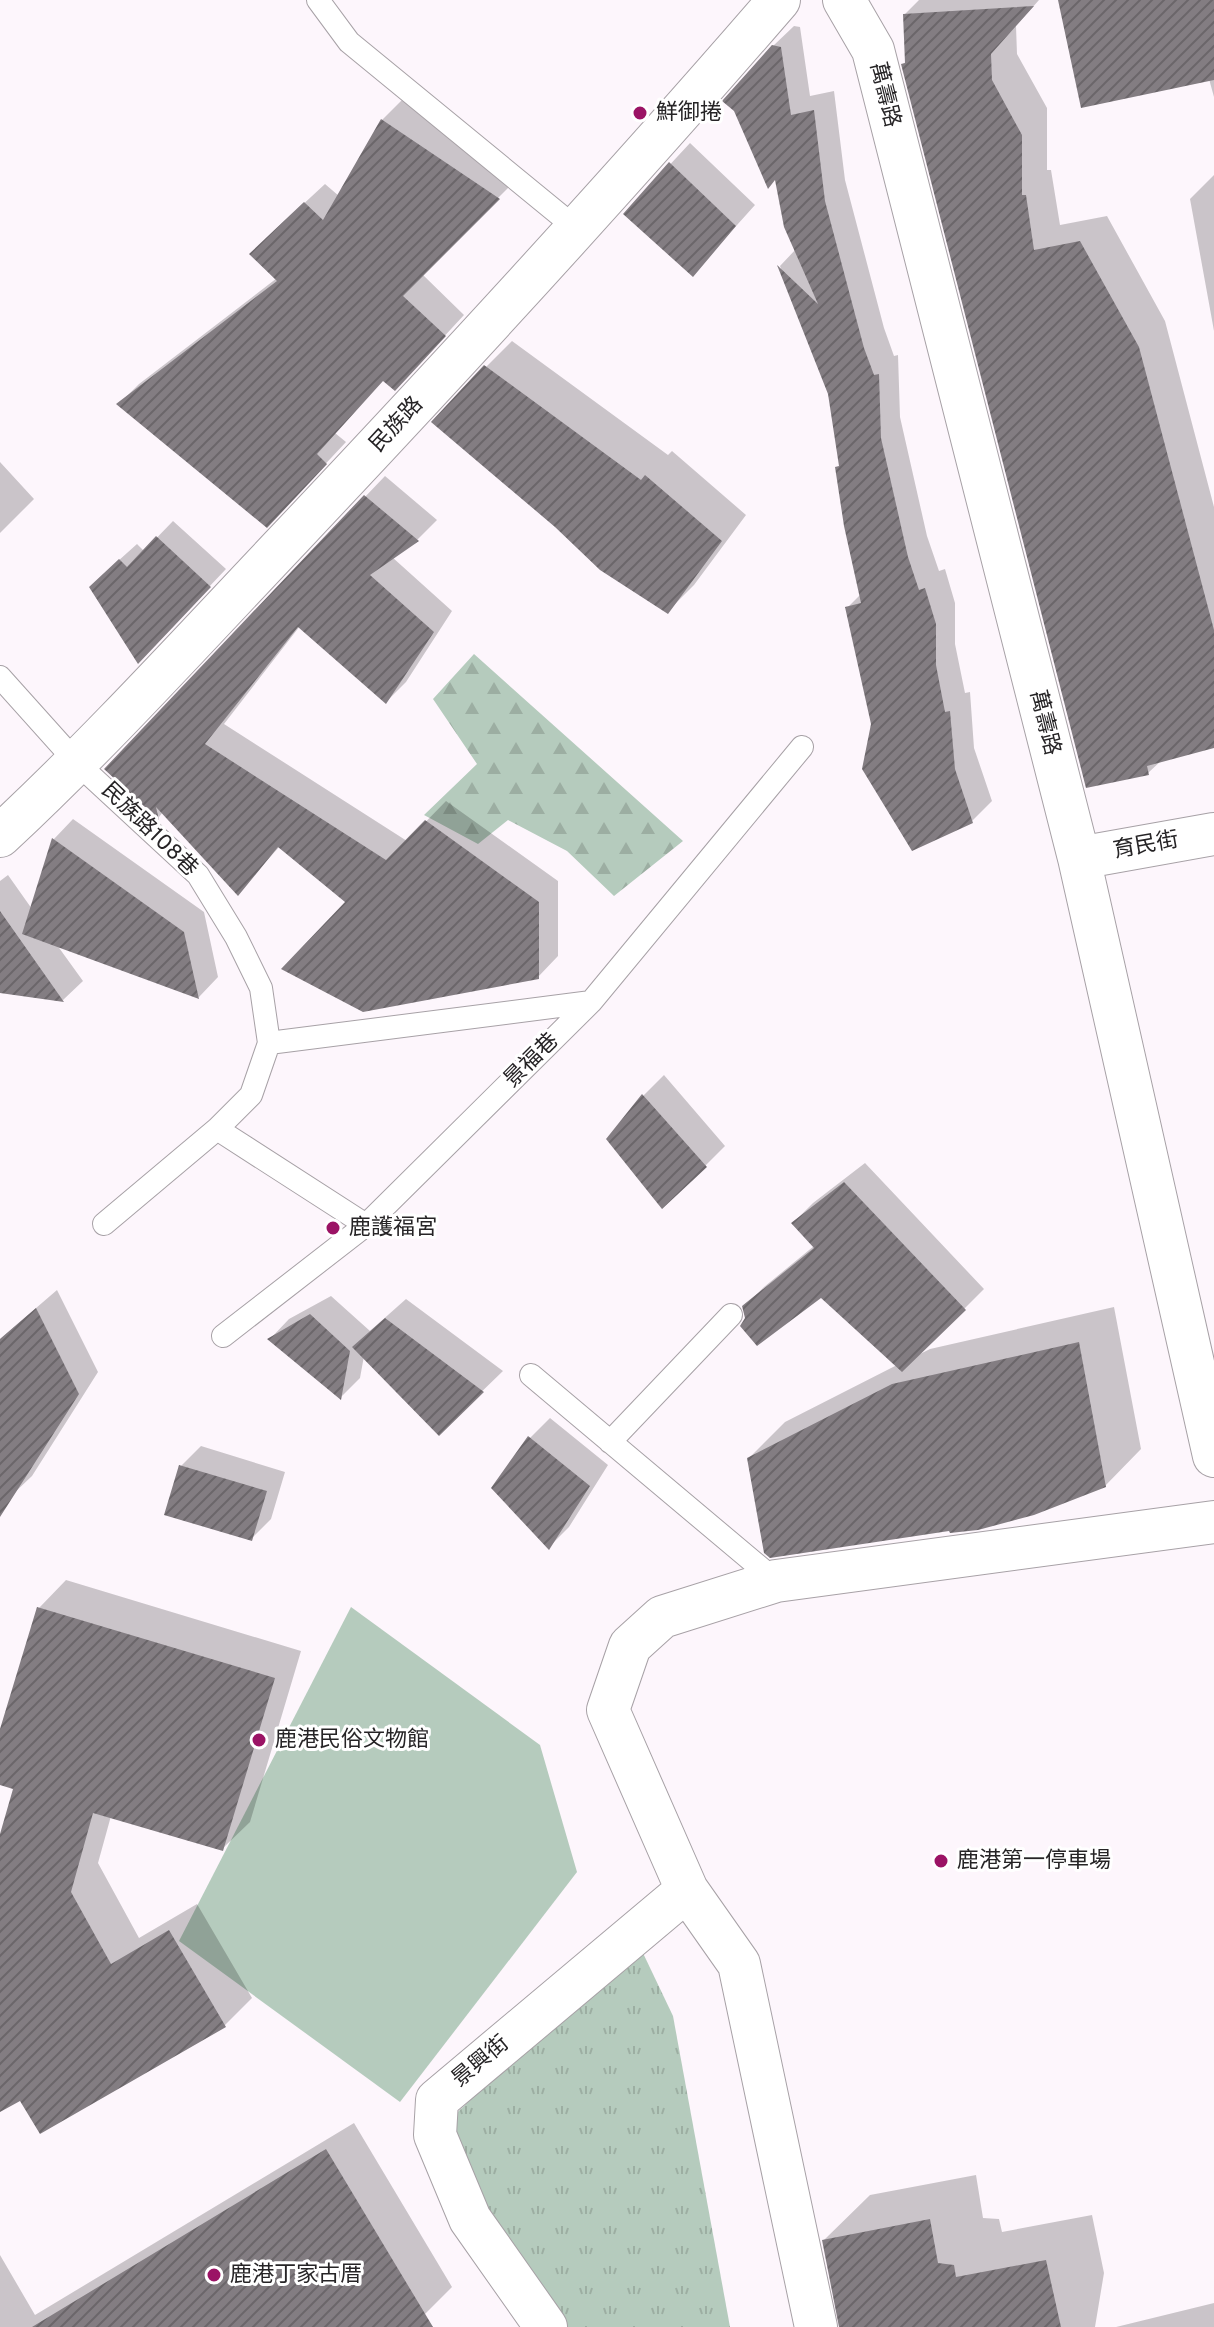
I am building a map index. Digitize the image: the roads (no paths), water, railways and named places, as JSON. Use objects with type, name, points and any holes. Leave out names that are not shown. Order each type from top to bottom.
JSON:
[{"type":"street","name":"民族路","points":[[0,836],[78,764],[366,459],[577,229],[779,0]]},
{"type":"street","name":"萬壽路","points":[[844,0],[873,50],[1079,858],[1211,1432]]},
{"type":"street","name":"育民街","points":[[1079,858],[1214,834]]},
{"type":"street","points":[[816,2327],[739,1964],[687,1890],[608,1710],[630,1646],[662,1617],[776,1581],[1214,1522]]},
{"type":"street","name":"景興街","points":[[546,2327],[470,2219],[435,2135],[437,2100],[687,1890]]},
{"type":"lane","points":[[318,0],[349,42],[577,229]]},
{"type":"lane","name":"民族路108巷","points":[[0,677],[78,764],[198,875],[236,937],[261,988],[269,1043],[251,1095],[217,1129],[104,1224]]},
{"type":"lane","name":"景福巷","points":[[223,1336],[366,1225],[591,1002],[802,747]]},
{"type":"lane","points":[[269,1043],[591,1002]]},
{"type":"lane","points":[[217,1129],[366,1225]]},
{"type":"lane","points":[[610,1442],[731,1315]]},
{"type":"lane","points":[[531,1375],[776,1581]]},
{"type":"place","name":"鮮御捲","points":[[640,113]]},
{"type":"place","name":"鹿護福宮","points":[[333,1228]]},
{"type":"place","name":"鹿港民俗文物館","points":[[259,1740]]},
{"type":"place","name":"鹿港第一停車場","points":[[941,1861]]},
{"type":"place","name":"鹿港丁家古厝","points":[[214,2275]]}]
